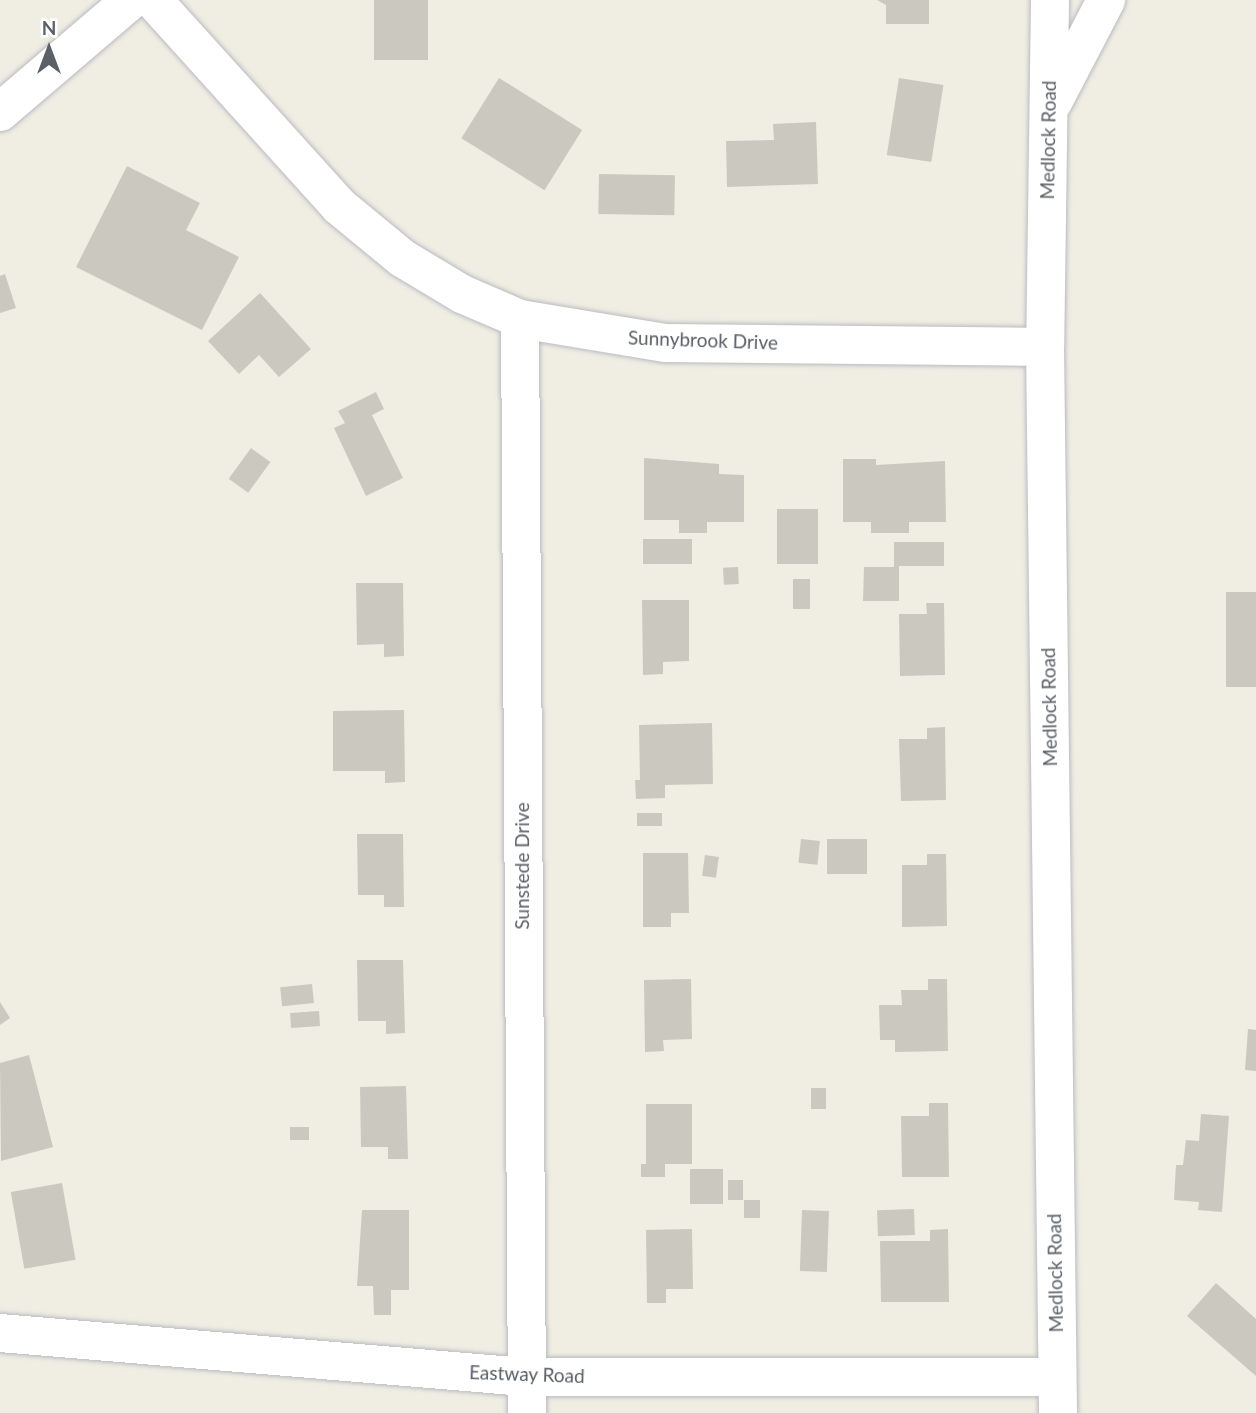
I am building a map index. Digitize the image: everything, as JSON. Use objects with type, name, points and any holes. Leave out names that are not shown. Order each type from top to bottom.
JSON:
[{"type":"street","points":[[0,113],[131,0]]},
{"type":"street","name":"Sunnybrook Drive","points":[[153,0],[340,206],[402,258],[462,294],[520,319],[664,343],[1045,347]]},
{"type":"street","name":"Medlock Road","points":[[1050,0],[1045,347],[1057,1395]]},
{"type":"street","points":[[1049,110],[1106,0]]},
{"type":"street","name":"Sunstede Drive","points":[[520,319],[526,1395]]},
{"type":"street","name":"Eastway Road","points":[[0,1333],[526,1395],[1057,1395]]},
{"type":"building","points":[[374,0],[428,0],[428,60],[374,60]]},
{"type":"building","points":[[877,0],[929,0],[929,24],[886,24],[886,5]]},
{"type":"building","points":[[499,78],[582,130],[544,190],[461,138]]},
{"type":"building","points":[[899,78],[943,85],[931,162],[887,155]]},
{"type":"building","points":[[816,122],[818,184],[727,187],[726,141],[774,140],[773,124]]},
{"type":"building","points":[[127,166],[200,203],[186,230],[239,257],[202,330],[76,267]]},
{"type":"building","points":[[599,174],[675,175],[674,215],[598,214]]},
{"type":"building","points":[[5,274],[16,308],[0,313],[0,276]]},
{"type":"building","points":[[260,293],[311,349],[279,377],[259,355],[239,374],[208,341]]},
{"type":"building","points":[[376,392],[384,409],[372,415],[403,478],[366,496],[334,428],[345,423],[338,411]]},
{"type":"building","points":[[251,448],[270,462],[248,493],[229,479]]},
{"type":"building","points":[[644,458],[719,464],[719,474],[744,475],[744,522],[707,522],[707,533],[679,533],[679,520],[644,520]]},
{"type":"building","points":[[843,459],[876,459],[876,465],[945,461],[946,522],[909,522],[909,533],[871,533],[871,522],[843,522]]},
{"type":"building","points":[[777,509],[818,509],[818,564],[777,564]]},
{"type":"building","points":[[643,539],[692,539],[692,564],[643,564]]},
{"type":"building","points":[[894,542],[944,542],[944,566],[899,566],[899,601],[863,601],[864,567],[894,567]]},
{"type":"building","points":[[738,567],[739,584],[724,585],[723,568]]},
{"type":"building","points":[[793,579],[810,579],[810,609],[793,609]]},
{"type":"building","points":[[356,583],[403,583],[404,656],[384,657],[384,644],[357,645]]},
{"type":"building","points":[[1226,592],[1256,592],[1256,687],[1226,687]]},
{"type":"building","points":[[642,600],[689,600],[689,661],[663,662],[663,674],[643,675]]},
{"type":"building","points":[[926,603],[944,603],[945,675],[900,676],[899,614],[927,614]]},
{"type":"building","points":[[404,710],[405,782],[385,783],[385,771],[333,771],[333,711]]},
{"type":"building","points":[[712,723],[713,784],[665,785],[665,798],[636,799],[635,780],[640,780],[639,725]]},
{"type":"building","points":[[945,727],[946,800],[901,801],[899,739],[927,739],[927,728]]},
{"type":"building","points":[[637,813],[662,813],[662,826],[637,826]]},
{"type":"building","points":[[357,834],[403,834],[404,907],[384,907],[384,895],[358,895]]},
{"type":"building","points":[[801,839],[820,841],[817,865],[798,863]]},
{"type":"building","points":[[827,839],[867,839],[867,874],[827,874]]},
{"type":"building","points":[[643,853],[688,853],[689,913],[671,913],[671,927],[643,927]]},
{"type":"building","points":[[927,854],[946,854],[947,926],[902,927],[902,865],[927,865]]},
{"type":"building","points":[[705,855],[719,857],[716,878],[702,876]]},
{"type":"building","points":[[357,960],[403,960],[405,1033],[386,1034],[386,1021],[358,1021]]},
{"type":"building","points":[[691,979],[692,1039],[663,1040],[664,1051],[645,1052],[644,980]]},
{"type":"building","points":[[928,979],[947,979],[948,1051],[895,1052],[895,1040],[880,1040],[879,1005],[902,1005],[901,990],[928,990]]},
{"type":"building","points":[[312,984],[314,1003],[282,1006],[280,987]]},
{"type":"building","points":[[0,1002],[10,1018],[0,1025]]},
{"type":"building","points":[[319,1011],[320,1026],[291,1028],[290,1013]]},
{"type":"building","points":[[1248,1029],[1256,1030],[1256,1071],[1245,1070]]},
{"type":"building","points":[[29,1055],[53,1147],[1,1161],[0,1063]]},
{"type":"building","points":[[406,1086],[408,1159],[388,1159],[388,1147],[361,1147],[360,1087]]},
{"type":"building","points":[[811,1088],[826,1088],[826,1109],[811,1109]]},
{"type":"building","points":[[929,1103],[948,1103],[949,1177],[902,1177],[901,1116],[929,1116]]},
{"type":"building","points":[[646,1104],[692,1104],[692,1164],[665,1164],[665,1177],[641,1177],[641,1164],[646,1164]]},
{"type":"building","points":[[1201,1114],[1229,1116],[1222,1212],[1198,1210],[1199,1202],[1174,1200],[1176,1165],[1183,1165],[1186,1140],[1199,1141]]},
{"type":"building","points":[[290,1127],[309,1127],[309,1140],[290,1140]]},
{"type":"building","points":[[690,1169],[723,1169],[723,1204],[690,1204]]},
{"type":"building","points":[[728,1180],[743,1180],[743,1200],[728,1200]]},
{"type":"building","points":[[62,1183],[76,1260],[24,1269],[11,1192]]},
{"type":"building","points":[[744,1200],[760,1200],[760,1218],[744,1218]]},
{"type":"building","points":[[914,1209],[915,1235],[878,1236],[877,1210]]},
{"type":"building","points":[[362,1210],[409,1210],[409,1290],[391,1290],[391,1315],[374,1315],[373,1286],[357,1286]]},
{"type":"building","points":[[802,1210],[829,1211],[827,1272],[800,1271]]},
{"type":"building","points":[[692,1229],[693,1289],[666,1289],[666,1303],[647,1303],[646,1230]]},
{"type":"building","points":[[948,1229],[949,1302],[881,1302],[880,1241],[930,1241],[930,1230]]},
{"type":"building","points":[[1216,1283],[1256,1319],[1256,1376],[1187,1316]]}]
